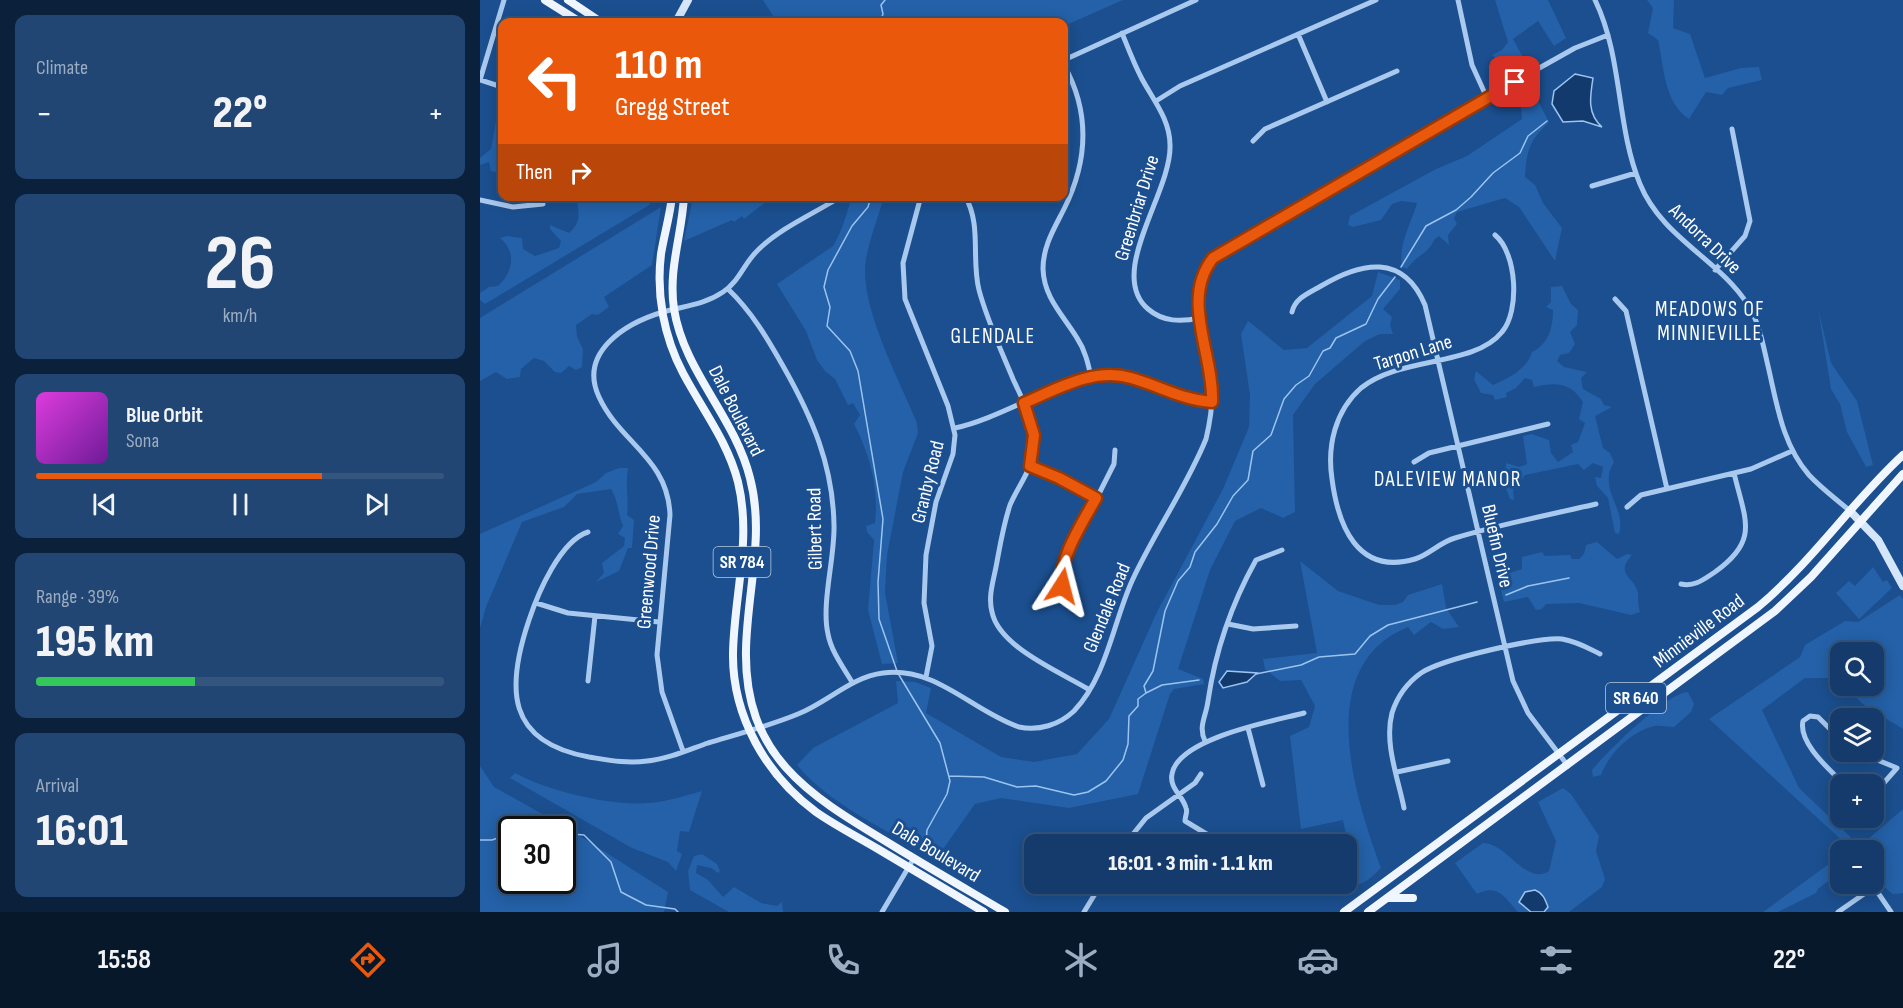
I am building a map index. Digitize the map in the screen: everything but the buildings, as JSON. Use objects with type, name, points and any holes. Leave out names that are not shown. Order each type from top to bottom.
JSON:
[{"type":"main road","points":[[545,0],[574,18]]},
{"type":"main road","points":[[568,0],[595,18]]},
{"type":"main road","name":"Dale Boulevard","points":[[671,201],[660,267],[663,312],[676,358],[727,450],[741,495],[744,536],[734,669],[739,704],[749,730],[773,770],[803,801],[984,912]]},
{"type":"main road","name":"Dale Boulevard","points":[[683,201],[672,265],[674,309],[688,356],[734,437],[743,456],[753,493],[756,527],[746,652],[748,687],[760,727],[785,768],[810,794],[1005,912]]},
{"type":"main road","name":"Minnieville Road","points":[[1344,912],[1758,608],[1789,579],[1903,455]]},
{"type":"main road","name":"Minnieville Road","points":[[1368,912],[1775,611],[1811,577],[1903,474]]},
{"type":"main road","points":[[1387,898],[1413,898]]},
{"type":"street","points":[[499,18],[504,0]]},
{"type":"street","points":[[678,18],[688,0]]},
{"type":"street","points":[[1068,58],[1196,0]]},
{"type":"street","points":[[1156,101],[1180,86],[1376,0]]},
{"type":"street","points":[[1458,0],[1472,65],[1487,98]]},
{"type":"street","name":"Andorra Drive","points":[[1595,0],[1608,35],[1636,173],[1648,200],[1660,218],[1743,298],[1756,322],[1782,425],[1792,451],[1809,476],[1850,511]]},
{"type":"street","points":[[498,20],[480,80],[498,86]]},
{"type":"street","name":"Greenbriar Drive","points":[[1122,33],[1142,79],[1156,101],[1169,131],[1170,159],[1165,183],[1135,259],[1133,282],[1139,298],[1157,315],[1175,321],[1200,318]]},
{"type":"street","points":[[1298,34],[1328,102]]},
{"type":"street","points":[[1534,71],[1575,48],[1608,35]]},
{"type":"street","points":[[1252,141],[1264,129],[1397,71]]},
{"type":"street","points":[[1068,72],[1081,111],[1083,150],[1068,199]]},
{"type":"street","name":"Glendale Road","points":[[588,532],[574,540],[562,555],[536,603],[523,641],[516,689],[521,715],[534,735],[557,750],[617,762],[650,761],[760,727],[811,708],[852,682],[884,672],[908,673],[926,677],[1010,724],[1029,729],[1044,727],[1063,720],[1076,709],[1106,657],[1132,581],[1201,450],[1209,427],[1212,402],[1211,371],[1197,297],[1200,281],[1209,264],[1219,253],[1515,82],[1524,80]]},
{"type":"street","points":[[1715,270],[1745,236],[1750,221],[1732,129]]},
{"type":"street","points":[[1592,186],[1636,173]]},
{"type":"street","name":"Greenwood Drive","points":[[683,751],[659,675],[659,622],[670,515],[668,495],[652,462],[605,407],[596,390],[594,375],[599,353],[610,340],[640,321],[663,312],[704,303],[728,289],[758,249],[834,201]]},
{"type":"street","name":"Granby Road","points":[[920,201],[905,253],[903,274],[905,299],[955,428],[953,454],[936,502],[926,555],[924,603],[932,646],[926,677]]},
{"type":"street","points":[[967,201],[974,218],[974,257],[978,288],[990,324],[1024,403],[1034,435],[1030,466],[1004,523],[991,597],[992,614],[997,627],[1013,644],[1088,689]]},
{"type":"street","points":[[1067,201],[1046,248],[1044,279],[1052,301],[1081,344],[1091,377]]},
{"type":"street","points":[[480,203],[513,207],[543,204]]},
{"type":"street","name":"Tarpon Lane","points":[[1495,235],[1505,248],[1514,284],[1515,299],[1511,318],[1502,332],[1490,343],[1472,351],[1379,376],[1360,389],[1346,404],[1333,433],[1329,454],[1338,510],[1346,533],[1357,547],[1371,557],[1388,561],[1414,559],[1445,542],[1478,532],[1596,504]]},
{"type":"street","name":"Bluefin Drive","points":[[1292,312],[1299,299],[1347,271],[1366,266],[1390,270],[1406,279],[1421,297],[1438,360],[1505,648],[1521,702],[1568,766]]},
{"type":"street","name":"Gilbert Road","points":[[728,289],[764,332],[801,396],[823,450],[834,520],[826,627],[831,644],[852,682]]},
{"type":"street","points":[[1615,299],[1626,311],[1667,489]]},
{"type":"street","points":[[955,428],[983,421],[1091,377],[1120,376],[1183,398],[1212,402]]},
{"type":"street","points":[[1414,462],[1429,453],[1548,424]]},
{"type":"street","points":[[1062,586],[1060,577],[1066,559],[1114,464],[1115,450]]},
{"type":"street","points":[[1627,507],[1638,496],[1769,463],[1792,451]]},
{"type":"street","points":[[1030,466],[1059,478],[1096,498]]},
{"type":"street","points":[[1681,584],[1700,582],[1727,563],[1741,549],[1746,528],[1734,473]]},
{"type":"street","points":[[1850,511],[1878,540],[1903,586]]},
{"type":"street","points":[[1206,741],[1201,727],[1208,705],[1210,680],[1228,624],[1256,560],[1282,550]]},
{"type":"street","points":[[536,603],[559,612],[659,622]]},
{"type":"street","points":[[588,681],[595,616]]},
{"type":"street","points":[[1228,624],[1253,629],[1296,626]]},
{"type":"street","points":[[1404,808],[1390,742],[1390,724],[1396,704],[1405,688],[1419,675],[1434,666],[1542,640],[1562,639],[1600,654]]},
{"type":"street","points":[[1206,834],[1185,821],[1187,809],[1172,781],[1173,769],[1206,741],[1304,713]]},
{"type":"street","points":[[1830,729],[1818,717],[1810,716],[1803,721],[1803,732],[1814,752],[1835,774]]},
{"type":"street","points":[[1248,728],[1263,785]]},
{"type":"street","points":[[1397,772],[1448,761]]},
{"type":"street","points":[[1883,762],[1900,769],[1884,784]]},
{"type":"street","points":[[1133,834],[1146,818],[1196,783],[1200,774]]},
{"type":"street","points":[[882,912],[914,858]]},
{"type":"street","points":[[1084,912],[1095,894]]},
{"type":"street","points":[[1838,912],[1861,894]]},
{"type":"street","points":[[1879,894],[1891,912]]},
{"type":"shaded area","points":[[763,0],[1123,0],[1068,24],[1068,18],[774,18]]},
{"type":"shaded area","points":[[1495,0],[1548,0],[1566,38],[1554,46],[1538,21],[1513,39],[1530,70],[1524,69],[1513,73],[1492,55],[1502,50],[1508,42]]},
{"type":"shaded area","points":[[1647,0],[1674,0],[1673,28],[1690,34],[1705,78],[1741,68],[1759,67],[1762,80],[1728,88],[1722,95],[1706,92],[1689,119],[1674,104],[1666,84],[1658,40],[1648,33],[1653,8]]},
{"type":"shaded area","points":[[1575,74],[1593,78],[1592,111],[1602,127],[1583,121],[1563,122],[1552,104],[1554,91]]},
{"type":"shaded area","points":[[1520,96],[1536,97],[1549,122],[1530,146],[1525,177],[1535,185],[1543,203],[1562,228],[1555,261],[1519,207],[1505,198],[1457,212],[1454,218],[1457,224],[1448,235],[1449,245],[1439,236],[1407,269],[1402,267],[1402,250],[1417,203],[1401,201],[1392,204],[1381,220],[1353,227],[1348,225],[1350,216],[1436,169],[1467,156],[1522,119]]},
{"type":"shaded area","points":[[497,116],[498,172],[491,171],[489,162],[480,165],[480,158],[491,149]]},
{"type":"shaded area","points":[[577,201],[644,201],[651,204],[485,304],[480,300],[480,293],[489,287],[498,286],[510,268],[509,249],[500,238],[507,236],[522,238],[523,249],[535,256],[559,248],[561,241],[550,229],[550,225],[569,233],[578,220]]},
{"type":"shaded area","points":[[692,201],[767,201],[744,219],[742,216],[734,222],[732,220],[684,241]]},
{"type":"shaded area","points":[[883,201],[866,259],[865,277],[868,298],[891,365],[917,423],[918,433],[903,472],[887,555],[885,593],[898,663],[882,664],[868,610],[874,540],[867,532],[866,526],[875,523],[876,497],[869,460],[854,424],[860,415],[853,403],[848,405],[835,379],[817,360],[806,331],[777,284],[833,246],[850,202]]},
{"type":"shaded area","points":[[661,207],[652,265],[604,297],[609,307],[598,315],[592,314],[576,325],[577,337],[583,349],[582,367],[576,370],[569,366],[561,373],[555,372],[544,361],[534,358],[521,369],[520,377],[507,379],[496,372],[480,381],[480,318]]},
{"type":"shaded area","points":[[1378,272],[1400,280],[1400,289],[1383,309],[1392,317],[1390,325],[1393,334],[1380,334],[1365,341],[1315,384],[1293,415],[1295,512],[1283,518],[1261,508],[1235,521],[1210,570],[1178,669],[1203,679],[1204,684],[1174,689],[1170,694],[1138,794],[1069,808],[1001,798],[975,804],[936,859],[844,806],[811,780],[797,765],[813,748],[898,703],[896,681],[915,682],[931,688],[926,713],[1001,757],[1034,762],[1077,754],[1109,719],[1157,612],[1223,489],[1249,427],[1250,395],[1241,334],[1248,321],[1284,350],[1307,348],[1372,296]]},
{"type":"shaded area","points":[[1562,286],[1571,304],[1578,310],[1577,325],[1570,332],[1575,344],[1569,353],[1560,355],[1557,361],[1564,367],[1587,372],[1581,378],[1583,389],[1601,399],[1604,405],[1612,407],[1595,416],[1603,448],[1610,453],[1614,462],[1609,481],[1619,516],[1619,534],[1615,533],[1608,498],[1597,486],[1595,477],[1601,478],[1603,467],[1593,463],[1584,470],[1578,464],[1525,475],[1513,490],[1514,500],[1510,499],[1505,486],[1506,463],[1519,467],[1527,464],[1523,436],[1532,434],[1549,440],[1551,453],[1558,462],[1573,452],[1571,445],[1578,442],[1585,423],[1579,419],[1583,402],[1578,395],[1562,385],[1549,384],[1534,387],[1532,380],[1525,378],[1516,388],[1506,393],[1507,397],[1495,400],[1493,395],[1481,393],[1474,379],[1476,371],[1493,385],[1511,376],[1526,363],[1532,352],[1538,349],[1549,334],[1553,310],[1546,307],[1551,302],[1551,287]]},
{"type":"shaded area","points":[[1818,308],[1831,363],[1857,401],[1873,465],[1866,467],[1847,432],[1840,404],[1831,389]]},
{"type":"shaded area","points":[[619,468],[628,468],[627,515],[634,520],[632,548],[628,548],[619,571],[596,582],[604,573],[602,563],[624,546],[625,538],[618,534],[623,526],[611,489],[577,494],[564,507],[522,522],[486,607],[480,628],[480,534],[596,482],[606,473]]},
{"type":"shaded area","points":[[1597,542],[1617,559],[1627,554],[1632,555],[1627,562],[1625,572],[1638,593],[1640,612],[1631,615],[1579,603],[1546,604],[1542,609],[1536,610],[1528,597],[1504,602],[1498,577],[1522,569],[1522,557],[1542,552],[1545,556],[1570,555],[1572,559],[1579,559],[1584,554],[1586,545]]},
{"type":"shaded area","points":[[1300,561],[1338,591],[1379,605],[1395,605],[1403,602],[1408,595],[1442,584],[1446,608],[1459,627],[1443,629],[1431,622],[1414,635],[1408,627],[1378,646],[1360,671],[1350,702],[1349,736],[1353,771],[1361,806],[1381,868],[1367,881],[1357,885],[1357,834],[1346,834],[1343,820],[1301,829],[1290,736],[1309,727],[1315,706],[1301,680],[1280,681],[1265,669],[1263,659],[1317,653]]},
{"type":"shaded area","points":[[1873,567],[1883,582],[1887,580],[1892,588],[1859,619],[1836,593],[1849,581],[1855,586]]},
{"type":"shaded area","points":[[1900,595],[1903,599],[1903,729],[1884,717],[1884,708],[1869,708],[1855,696],[1884,696],[1884,642],[1830,642],[1830,678],[1805,678],[1762,710],[1799,788],[1830,817],[1830,828],[1841,828],[1854,840],[1842,840],[1709,719],[1800,657],[1805,645],[1845,621],[1858,622]]},
{"type":"shaded area","points":[[1227,671],[1257,673],[1247,682],[1223,688],[1219,682]]},
{"type":"shaded area","points":[[1688,692],[1694,704],[1691,712],[1674,727],[1655,726],[1629,738],[1609,759],[1601,775],[1593,777],[1592,770],[1637,725],[1666,702]]},
{"type":"shaded area","points":[[480,766],[494,787],[546,816],[498,816],[498,894],[576,894],[576,833],[668,892],[664,912],[480,912]]},
{"type":"shaded area","points":[[515,773],[544,786],[598,800],[616,802],[655,802],[702,791],[689,832],[680,831],[677,851],[682,854],[676,871],[668,862],[632,848],[510,778]]},
{"type":"shaded area","points":[[1563,788],[1571,794],[1599,836],[1596,851],[1605,879],[1602,887],[1569,912],[1518,912],[1505,897],[1496,891],[1490,890],[1477,894],[1455,863],[1483,843],[1500,849],[1532,873],[1540,874],[1549,871],[1556,841],[1538,802]]},
{"type":"shaded area","points":[[1903,809],[1903,893],[1893,894],[1884,886],[1884,840],[1867,840],[1884,828],[1884,825]]},
{"type":"shaded area","points":[[702,854],[717,864],[720,871],[718,873],[711,868],[697,865],[696,873],[708,880],[723,897],[734,887],[761,903],[777,906],[782,902],[783,912],[729,912],[690,890],[688,871],[694,856]]},
{"type":"shaded area","points":[[1830,863],[1830,880],[1816,893],[1778,912],[1763,912]]},
{"type":"shaded area","points":[[1535,890],[1546,901],[1548,907],[1544,912],[1531,912],[1519,902],[1525,892]]},
{"type":"waterway","points":[[882,18],[881,5],[885,0]]},
{"type":"waterway","points":[[1401,267],[1426,226],[1456,210],[1471,197],[1493,173],[1520,153],[1528,136],[1547,121]]},
{"type":"waterway","points":[[870,201],[868,207],[852,226],[828,270],[824,287],[830,307],[827,326],[850,351],[858,371],[883,519],[878,582],[879,619],[897,671]]},
{"type":"waterway","points":[[949,776],[984,777],[1017,787],[1036,786],[1074,795],[1088,792],[1106,781],[1123,760],[1128,744],[1129,716],[1138,706],[1138,699],[1146,693],[1144,686],[1153,671],[1165,611],[1178,581],[1190,567],[1195,552],[1217,524],[1233,496],[1248,480],[1253,451],[1271,435],[1284,399],[1296,385],[1309,376],[1323,351],[1330,348],[1336,338],[1366,324],[1378,299],[1395,277]]},
{"type":"waterway","points":[[1506,595],[1528,586],[1569,578]]},
{"type":"waterway","points":[[1256,674],[1301,665],[1319,657],[1355,654],[1370,636],[1388,625],[1477,602]]},
{"type":"waterway","points":[[899,675],[940,743],[950,781],[947,794],[927,830],[926,842]]},
{"type":"waterway","points":[[1146,693],[1162,685],[1199,680]]},
{"type":"waterway","points":[[576,834],[584,835],[611,862],[621,892],[646,905],[675,909],[678,912]]},
{"type":"waterway","points":[[480,840],[498,838]]},
{"type":"district","name":"MEADOWS OF MINNIEVILLE","points":[[1710,321]]},
{"type":"district","name":"GLENDALE","points":[[993,336]]},
{"type":"district","name":"DALEVIEW MANOR","points":[[1448,479]]},
{"type":"route","points":[[1062,586],[1060,577],[1066,559],[1096,498],[1050,473],[1030,466],[1034,452],[1034,435],[1024,403],[1088,378],[1112,375],[1131,378],[1183,398],[1212,402],[1211,371],[1197,297],[1200,281],[1213,258],[1515,82]]}]
